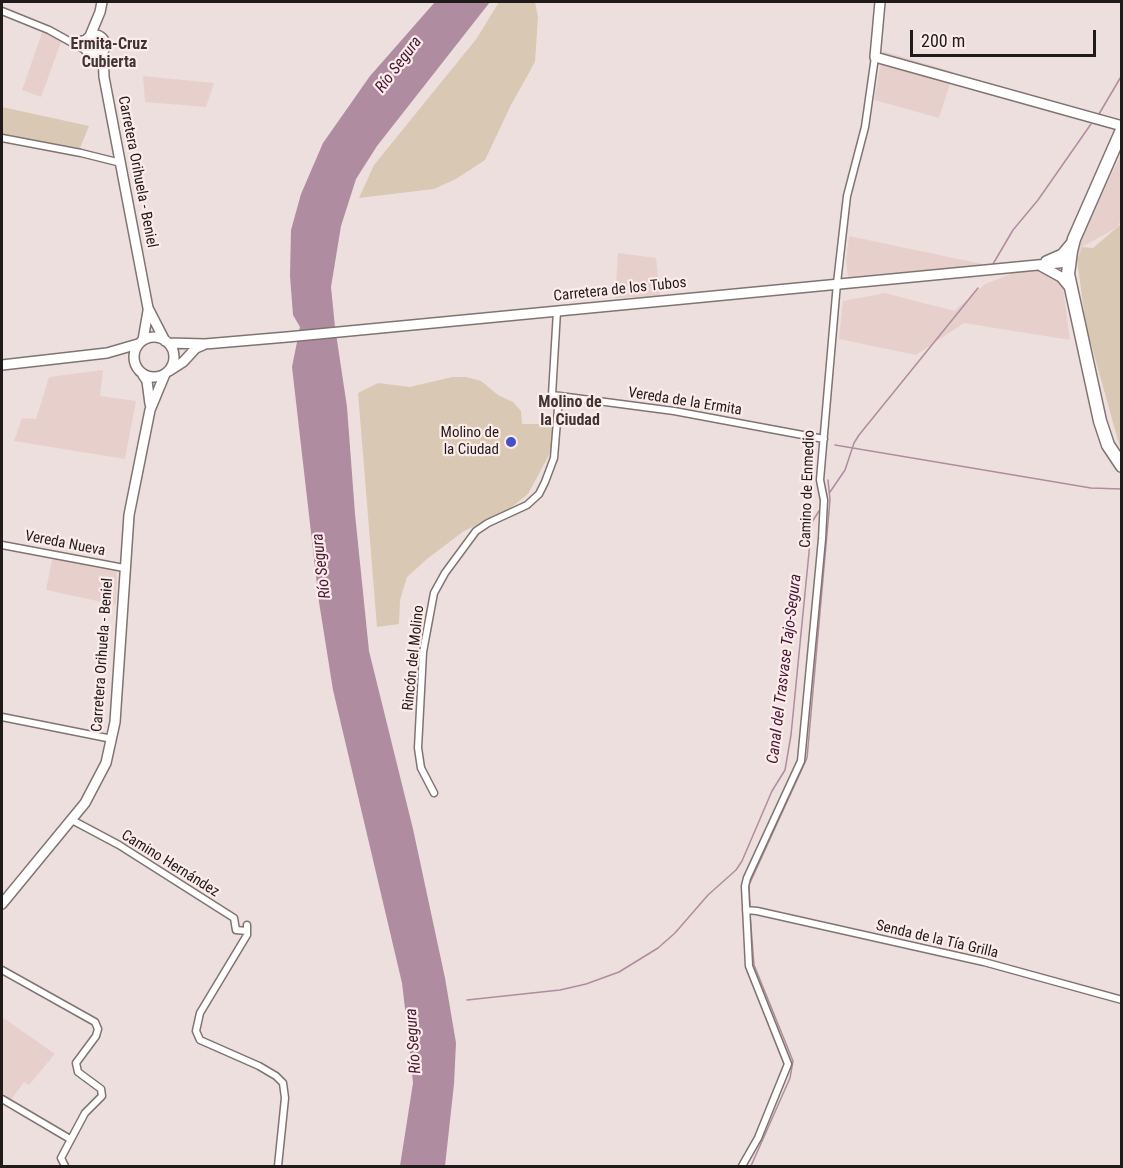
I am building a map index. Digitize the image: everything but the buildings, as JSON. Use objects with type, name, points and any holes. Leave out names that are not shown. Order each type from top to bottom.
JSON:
[{"type":"highway","points":[[1119,459],[1100,420],[1071,290],[1069,262],[1074,239],[1122,128]]},
{"type":"main road","name":"Camino de Enmedio","points":[[875,57],[880,2]]},
{"type":"main road","points":[[101,7],[102,38],[105,44],[103,50],[98,54],[89,53],[85,45],[101,7]]},
{"type":"main road","points":[[88,37],[97,35],[102,38]]},
{"type":"main road","name":"Carretera Orihuela - Beniel","points":[[103,50],[104,77],[148,308],[166,342]]},
{"type":"main road","name":"Carretera Orihuela - Beniel","points":[[89,53],[104,77]]},
{"type":"main road","points":[[875,57],[1122,128]]},
{"type":"main road","name":"Carretera de los Tubos","points":[[1039,265],[1062,254],[1074,239]]},
{"type":"main road","name":"Carretera de los Tubos","points":[[166,342],[205,344],[287,337],[1069,262]]},
{"type":"main road","points":[[1039,265],[1061,276],[1071,290]]},
{"type":"main road","name":"Carretera Orihuela - Beniel","points":[[141,342],[148,308]]},
{"type":"main road","points":[[2,365],[107,353],[154,337],[166,342],[173,351],[174,360],[167,373]]},
{"type":"main road","points":[[141,342],[134,354],[134,361],[141,373],[153,378],[167,373],[183,362],[196,348],[205,344]]},
{"type":"main road","points":[[107,353],[134,361]]},
{"type":"main road","name":"Carretera Orihuela - Beniel","points":[[141,373],[147,381],[150,410]]},
{"type":"main road","name":"Carretera Orihuela - Beniel","points":[[2,904],[85,803],[98,779],[112,739],[116,711],[129,515],[150,410],[167,373]]},
{"type":"street","points":[[2,11],[70,40],[89,53]]},
{"type":"street","points":[[70,40],[88,37]]},
{"type":"street","name":"Camino de Enmedio","points":[[742,1167],[758,1138],[788,1064],[749,966],[745,895],[747,878],[801,761],[822,530],[824,500],[820,480],[837,283],[847,196],[865,127],[875,57]]},
{"type":"street","points":[[2,138],[121,163]]},
{"type":"street","points":[[556,311],[552,395],[559,396]]},
{"type":"street","name":"Vereda de la Ermita","points":[[559,396],[674,411],[824,439]]},
{"type":"street","name":"Rincón del Molino","points":[[434,793],[421,768],[418,748],[423,652],[434,593],[445,573],[476,531],[527,505],[539,494],[554,458],[559,396]]},
{"type":"street","name":"Vereda Nueva","points":[[2,544],[124,568]]},
{"type":"street","points":[[2,717],[112,739]]},
{"type":"street","name":"Camino Hernández","points":[[72,820],[118,845],[234,918],[236,930],[247,928],[247,935],[200,1013],[196,1031],[200,1040],[259,1066],[283,1083],[285,1098],[278,1167]]},
{"type":"street","name":"Senda de la Tía Grilla","points":[[746,910],[757,910],[984,962],[1122,1000]]},
{"type":"street","points":[[2,970],[95,1023],[99,1029],[76,1064],[78,1072],[101,1089],[102,1096],[84,1113],[60,1158],[65,1167]]},
{"type":"street","points":[[2,1099],[70,1139]]},
{"type":"shaded area","points":[[499,2],[535,2],[538,17],[535,62],[511,105],[485,160],[456,179],[434,189],[359,198],[374,165],[477,38]]},
{"type":"shaded area","points":[[43,30],[61,42],[41,97],[22,90]]},
{"type":"shaded area","points":[[883,51],[954,72],[939,118],[874,100]]},
{"type":"shaded area","points":[[143,76],[214,83],[206,107],[145,102]]},
{"type":"shaded area","points":[[2,107],[89,126],[80,148],[2,135]]},
{"type":"shaded area","points":[[1121,155],[1121,221],[1116,228],[1082,247],[1063,288],[1070,340],[964,323],[916,355],[839,339],[843,301],[885,293],[954,311],[985,284],[1059,255],[1088,222]]},
{"type":"shaded area","points":[[1121,224],[1121,451],[1086,326],[1077,260],[1082,247],[1093,248]]},
{"type":"shaded area","points":[[849,236],[987,265],[848,277],[846,260]]},
{"type":"shaded area","points":[[618,253],[656,258],[660,296],[615,298]]},
{"type":"shaded area","points":[[103,370],[100,396],[136,401],[125,459],[14,441],[22,418],[36,419],[49,377]]},
{"type":"shaded area","points":[[452,377],[466,377],[481,381],[498,395],[513,402],[521,411],[522,424],[556,424],[553,442],[549,455],[528,494],[508,510],[464,531],[427,559],[407,577],[400,600],[399,624],[377,627],[358,393],[378,383],[410,387]]},
{"type":"shaded area","points":[[53,555],[117,569],[116,605],[46,590]]},
{"type":"shaded area","points":[[2,1017],[55,1054],[29,1085],[24,1082],[11,1100],[2,1094]]},
{"type":"water","name":"Río Segura","points":[[435,2],[490,2],[377,146],[356,179],[341,226],[331,287],[347,407],[369,651],[413,829],[445,978],[456,1043],[445,1166],[400,1166],[413,1083],[408,1034],[402,983],[333,690],[319,602],[292,367],[300,327],[293,315],[290,276],[291,230],[301,194],[323,143],[370,76]]},
{"type":"waterway","points":[[1099,114],[1122,75]]},
{"type":"waterway","name":"Canal del Trasvase Tajo-Segura","points":[[993,264],[1013,230],[1038,200],[1091,124]]},
{"type":"waterway","name":"Canal del Trasvase Tajo-Segura","points":[[830,492],[845,470],[859,435],[978,288]]},
{"type":"waterway","points":[[835,445],[1091,488],[1122,489]]},
{"type":"waterway","name":"Canal del Trasvase Tajo-Segura","points":[[750,907],[749,885],[807,758],[830,500],[828,480]]},
{"type":"waterway","name":"Canal del Trasvase Tajo-Segura","points":[[467,1000],[560,990],[586,984],[619,972],[658,948],[675,933],[708,895],[736,870],[772,791],[785,770],[791,735],[812,522],[819,511]]},
{"type":"waterway","name":"Canal del Trasvase Tajo-Segura","points":[[750,914],[754,965],[793,1061],[790,1078],[751,1166]]},
{"type":"place","name":"Molino de la Ciudad","points":[[511,442]]},
{"type":"district","name":"Ermita-Cruz Cubierta","points":[[109,54]]},
{"type":"district","name":"Molino de la Ciudad","points":[[570,412]]}]
